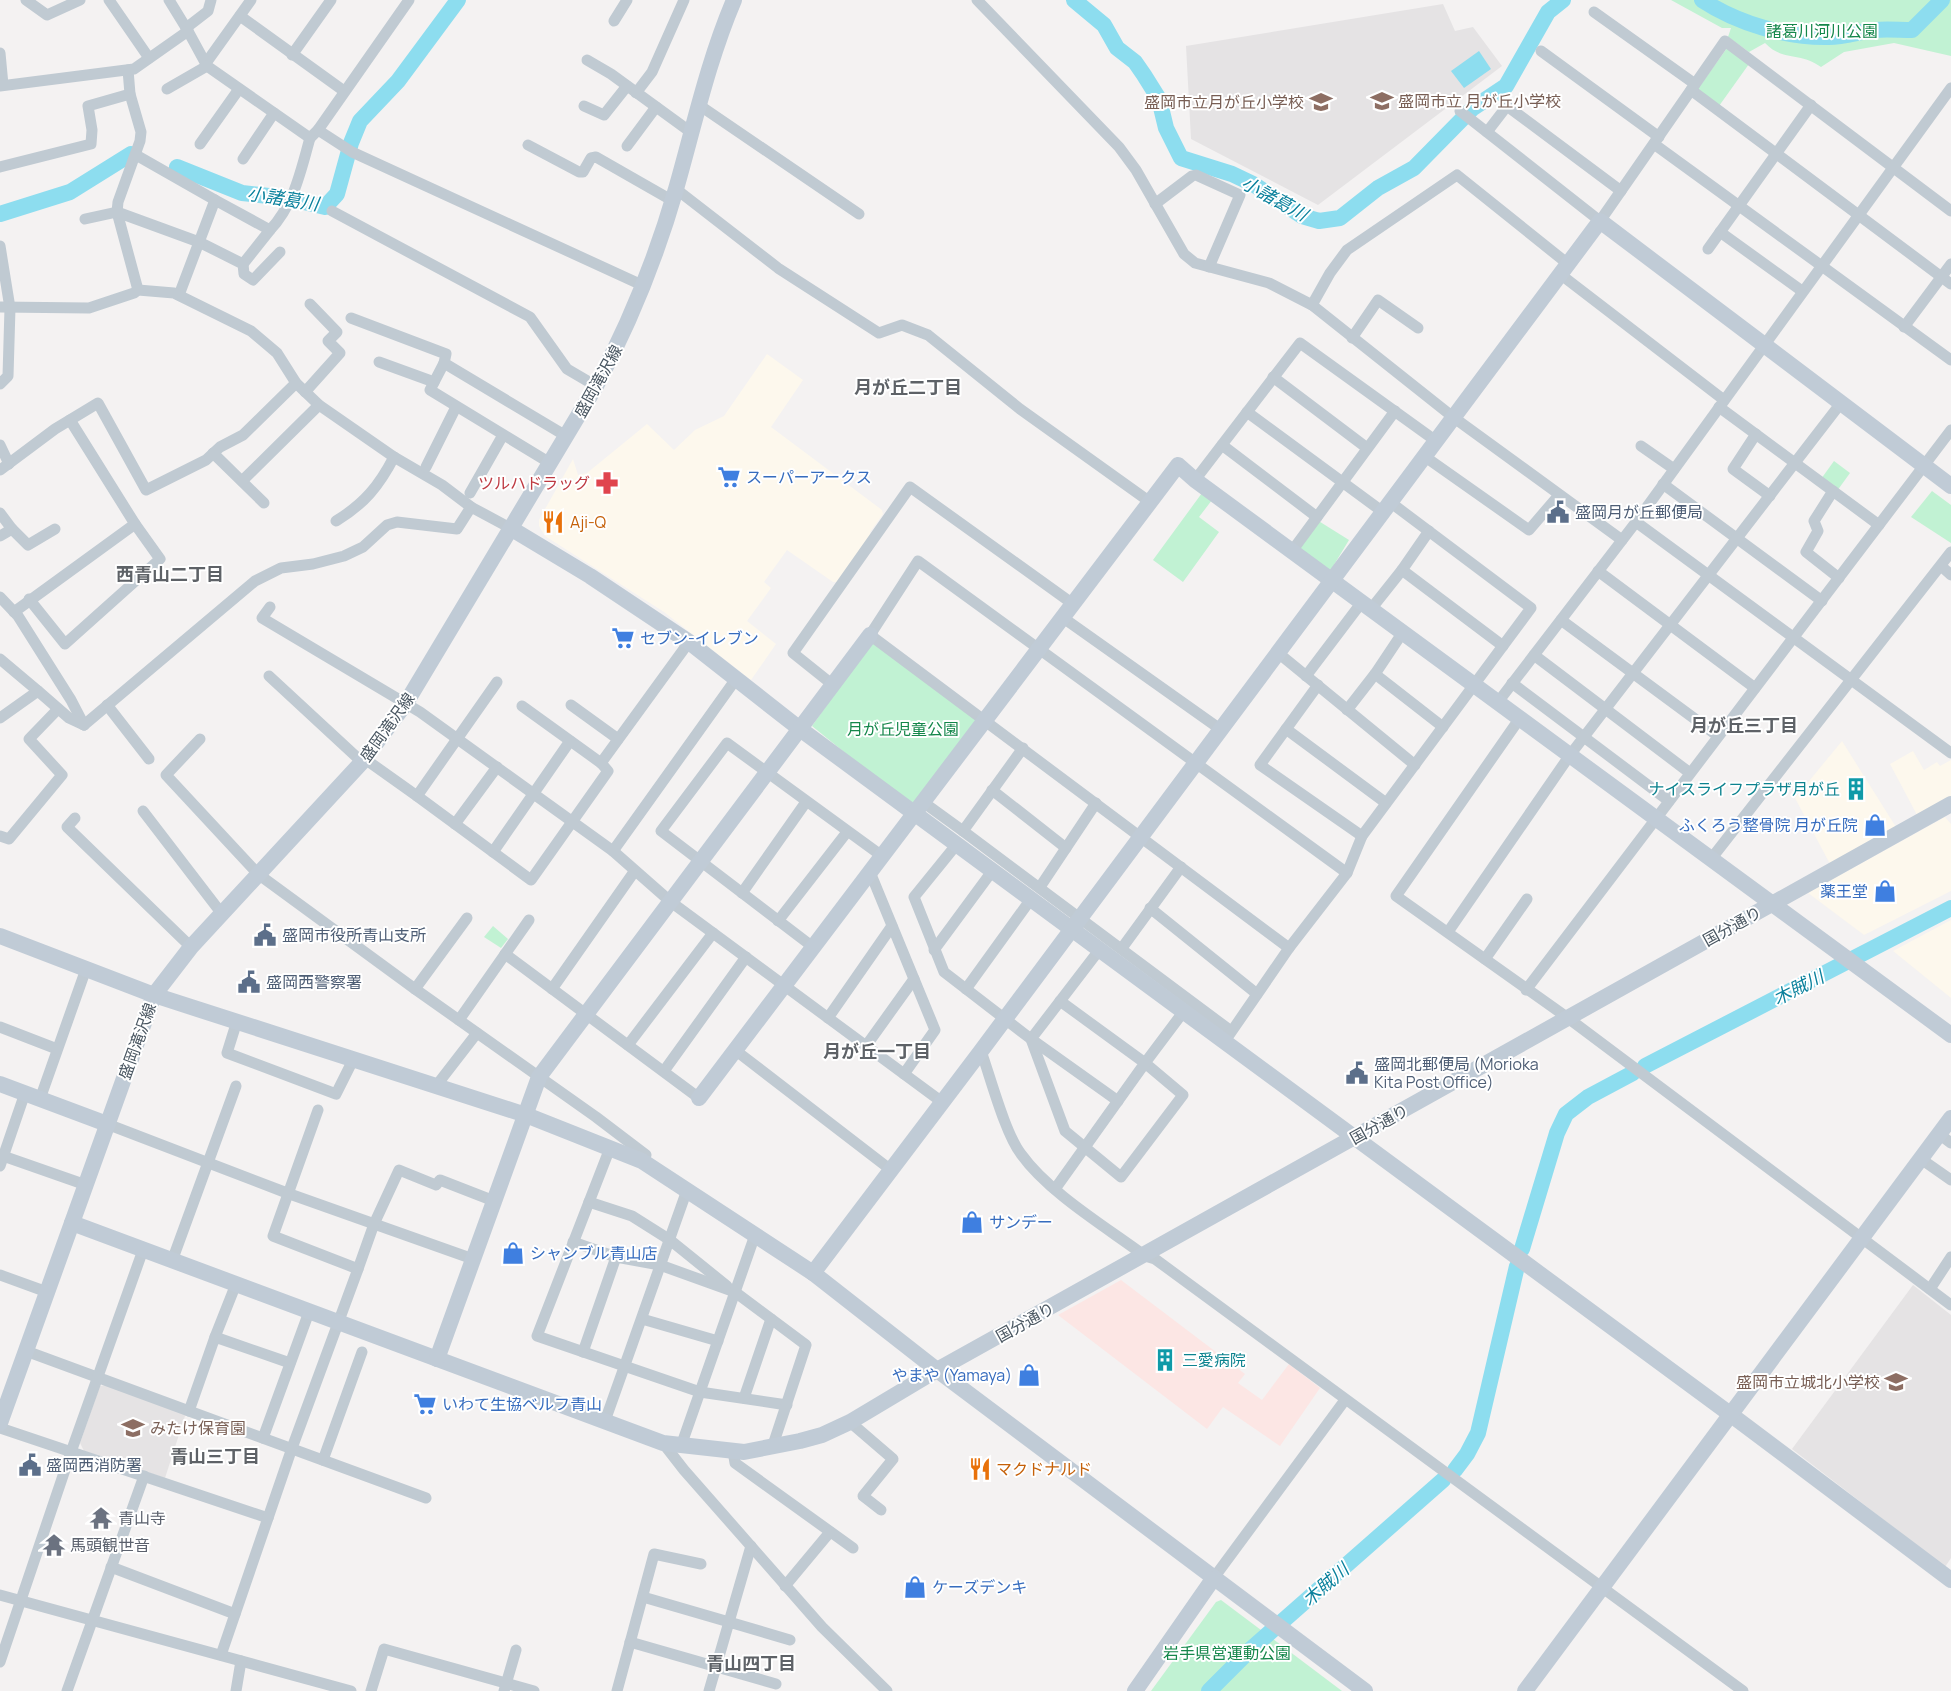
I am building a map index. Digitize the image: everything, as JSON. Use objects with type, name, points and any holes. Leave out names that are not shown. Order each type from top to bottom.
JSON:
[{"type":"street","points":[[26,0],[47,16],[80,0]]},
{"type":"street","points":[[109,0],[149,58]]},
{"type":"street","points":[[169,0],[206,65],[274,114],[644,286]]},
{"type":"street","points":[[0,54],[2,86],[134,69],[187,30],[208,11],[211,0]]},
{"type":"street","points":[[167,88],[206,65],[251,0]]},
{"type":"street","points":[[292,55],[331,0]]},
{"type":"street","points":[[280,252],[253,280],[244,274],[243,264],[270,230],[290,200],[314,134],[409,0]]},
{"type":"street","points":[[614,21],[627,0]]},
{"type":"street","points":[[584,106],[604,115],[652,72],[684,0]]},
{"type":"street","name":"盛岡滝沢線","points":[[0,1423],[154,995],[192,947],[364,760],[406,703],[596,386],[621,339],[644,286],[675,195],[699,105],[734,0]]},
{"type":"street","points":[[978,0],[1119,147],[1184,254],[1195,263],[1240,273],[1269,283],[1312,305],[1453,417],[1622,540]]},
{"type":"street","points":[[1594,12],[1693,87],[1776,154],[1951,284]]},
{"type":"street","points":[[240,16],[344,91]]},
{"type":"street","points":[[813,1273],[982,1051],[1600,221],[1725,41],[1951,211]]},
{"type":"street","points":[[1541,51],[1739,207],[1951,360]]},
{"type":"street","points":[[587,60],[632,89],[692,133]]},
{"type":"street","points":[[128,70],[130,94],[141,132],[136,154],[118,202],[117,212],[138,290]]},
{"type":"street","points":[[1498,702],[1636,522],[1820,266],[1895,168],[1951,88]]},
{"type":"street","points":[[200,144],[238,89]]},
{"type":"street","points":[[0,167],[91,144],[92,130],[88,106],[130,94]]},
{"type":"street","points":[[699,105],[859,214]]},
{"type":"street","points":[[1708,249],[1811,105]]},
{"type":"street","points":[[1487,132],[1506,106],[1621,191]]},
{"type":"street","points":[[627,146],[656,107]]},
{"type":"street","points":[[243,159],[274,114]]},
{"type":"street","points":[[1464,114],[1600,221],[1951,486]]},
{"type":"street","points":[[528,145],[578,172],[583,172],[591,158],[596,157],[675,195],[778,268],[879,333],[902,325],[928,334],[1020,409],[1150,502]]},
{"type":"street","points":[[136,154],[270,230]]},
{"type":"street","points":[[1155,204],[1196,175],[1240,195],[1209,267]]},
{"type":"street","points":[[1312,305],[1330,273],[1347,250],[1457,176],[1756,434],[1879,525]]},
{"type":"street","points":[[179,295],[215,200]]},
{"type":"street","points":[[332,211],[530,318],[567,369],[596,386]]},
{"type":"street","points":[[85,219],[117,212],[199,242],[243,264]]},
{"type":"street","points":[[1720,232],[1802,291]]},
{"type":"street","points":[[0,246],[8,376],[0,384]]},
{"type":"street","points":[[1904,327],[1951,264]]},
{"type":"street","points":[[5,307],[89,308],[138,290],[179,295],[251,331],[277,353],[296,383],[319,405],[394,457],[442,485],[471,507],[512,529],[590,576],[689,642],[800,729],[919,808],[1076,923],[1122,948],[1228,1036],[1356,1137],[1951,1580]]},
{"type":"street","points":[[1352,338],[1378,300],[1418,328]]},
{"type":"street","points":[[305,392],[340,353],[328,341],[337,332],[310,304]]},
{"type":"street","points":[[351,318],[446,354],[430,390],[550,463]]},
{"type":"street","points":[[1195,480],[1300,343],[1436,441]]},
{"type":"street","points":[[379,362],[434,382]]},
{"type":"street","points":[[444,362],[566,436]]},
{"type":"street","points":[[1273,377],[1368,448]]},
{"type":"street","points":[[0,445],[4,467],[70,420],[98,403],[146,490],[206,460],[243,435],[296,383]]},
{"type":"street","points":[[1448,932],[1583,737],[1841,403]]},
{"type":"street","points":[[242,481],[319,405]]},
{"type":"street","points":[[426,467],[456,406]]},
{"type":"street","points":[[1292,551],[1395,411]]},
{"type":"street","points":[[1228,1036],[1289,948],[1347,873],[1362,836],[1531,608],[1429,531],[1342,482],[1247,412]]},
{"type":"street","points":[[29,599],[65,644],[160,559],[134,524],[70,420]]},
{"type":"street","points":[[1526,990],[1951,430]]},
{"type":"street","points":[[1756,434],[1733,469],[1770,496]]},
{"type":"street","points":[[470,493],[503,435]]},
{"type":"street","points":[[1222,445],[1317,516]]},
{"type":"street","points":[[1641,446],[1674,469]]},
{"type":"street","points":[[213,454],[264,503]]},
{"type":"street","points":[[1424,456],[1528,530],[1559,495]]},
{"type":"street","points":[[336,521],[355,509],[382,481],[394,457]]},
{"type":"street","points":[[505,954],[699,1098],[1178,465],[1195,480],[1951,1035]]},
{"type":"street","points":[[1663,484],[1822,601]]},
{"type":"street","points":[[833,685],[793,653],[910,487],[1073,604]]},
{"type":"street","points":[[1833,491],[1814,521],[1818,531],[1806,552],[1839,578]]},
{"type":"street","points":[[84,725],[255,581],[281,568],[314,564],[344,556],[362,546],[387,525],[397,522],[457,530],[471,507]]},
{"type":"street","points":[[0,513],[12,529],[28,545],[55,529]]},
{"type":"street","points":[[1636,522],[1951,753]]},
{"type":"street","points":[[14,612],[29,599],[134,524]]},
{"type":"street","points":[[0,536],[12,529]]},
{"type":"street","points":[[1306,676],[1366,605],[1402,570],[1429,531]]},
{"type":"street","points":[[1711,859],[1951,552]]},
{"type":"street","points":[[437,1359],[539,1077],[870,635],[918,562],[1347,873]]},
{"type":"street","points":[[1940,566],[1951,575]]},
{"type":"street","points":[[1402,570],[1503,646]]},
{"type":"street","points":[[1598,571],[1755,688]]},
{"type":"street","points":[[0,598],[14,612],[71,700],[84,725]]},
{"type":"street","points":[[270,607],[262,618],[406,703],[458,739],[613,851],[634,872],[671,902],[942,1102]]},
{"type":"street","points":[[1062,617],[1220,729]]},
{"type":"street","points":[[1561,620],[1718,736]]},
{"type":"street","points":[[1347,710],[1375,674],[1403,632]]},
{"type":"street","points":[[870,635],[1289,948]]},
{"type":"street","points":[[601,762],[689,642]]},
{"type":"street","points":[[1278,652],[1415,765]]},
{"type":"street","points":[[1534,655],[1690,773]]},
{"type":"street","points":[[0,659],[69,718],[84,725]]},
{"type":"street","points":[[1375,674],[1443,727]]},
{"type":"street","points":[[269,676],[364,760],[417,796],[531,880],[608,771],[601,762],[522,706]]},
{"type":"street","points":[[613,851],[736,679]]},
{"type":"street","points":[[417,796],[497,682]]},
{"type":"street","points":[[1512,683],[1668,801]]},
{"type":"street","points":[[1318,685],[1260,765],[1362,836]]},
{"type":"street","points":[[0,718],[38,691]]},
{"type":"street","points":[[107,705],[148,758]]},
{"type":"street","points":[[571,705],[618,739]]},
{"type":"street","points":[[0,836],[8,840],[62,775],[29,739],[58,709]]},
{"type":"street","points":[[1520,718],[1396,896],[1568,1018],[1951,1304]]},
{"type":"street","points":[[1286,729],[1386,803]]},
{"type":"street","points":[[200,739],[166,775],[258,874],[415,990],[596,1117],[646,1155],[642,1161]]},
{"type":"street","points":[[493,852],[570,741]]},
{"type":"street","points":[[813,947],[661,832],[727,743],[882,856]]},
{"type":"street","points":[[1023,748],[960,838],[914,897],[944,972],[1031,1039],[1118,1100]]},
{"type":"street","points":[[454,824],[496,767]]},
{"type":"street","points":[[992,790],[1066,848]]},
{"type":"street","points":[[742,893],[806,802]]},
{"type":"street","points":[[966,989],[1036,893],[1096,802]]},
{"type":"street","name":"国分通り","points":[[72,1223],[663,1442],[681,1446],[744,1452],[772,1448],[822,1435],[850,1422],[937,1370],[1951,805]]},
{"type":"street","points":[[143,811],[222,914]]},
{"type":"street","points":[[75,818],[67,828],[192,947]]},
{"type":"street","points":[[778,921],[847,832]]},
{"type":"street","points":[[960,838],[993,870],[1036,893]]},
{"type":"street","points":[[1122,948],[1181,867]]},
{"type":"street","points":[[934,950],[993,870]]},
{"type":"street","points":[[552,989],[634,872]]},
{"type":"street","points":[[870,872],[935,1030],[904,1074]]},
{"type":"street","points":[[1485,960],[1527,899]]},
{"type":"street","points":[[1150,908],[1258,994]]},
{"type":"street","points":[[415,990],[466,918]]},
{"type":"street","points":[[459,1020],[529,920]]},
{"type":"street","points":[[1076,923],[1100,949],[1184,1011],[1228,1036]]},
{"type":"street","points":[[828,1018],[892,926]]},
{"type":"street","points":[[628,1045],[712,932]]},
{"type":"street","points":[[0,936],[154,995],[526,1115],[642,1161],[813,1273],[937,1370],[1213,1579],[1365,1691]]},
{"type":"street","points":[[1031,1039],[1100,949]]},
{"type":"street","points":[[664,1072],[746,957]]},
{"type":"street","points":[[86,969],[58,1049],[1,1159],[86,1185]]},
{"type":"street","points":[[866,1046],[914,979]]},
{"type":"street","points":[[1031,1039],[1065,1131],[1121,1177],[1183,1095],[1145,1063],[1060,1001]]},
{"type":"street","points":[[1055,1189],[1184,1011]]},
{"type":"street","points":[[237,1021],[227,1053],[336,1094],[352,1062]]},
{"type":"street","points":[[0,1027],[58,1049]]},
{"type":"street","points":[[436,1086],[477,1033]]},
{"type":"street","points":[[735,1050],[891,1170]]},
{"type":"street","points":[[982,1051],[1010,1134],[1020,1154],[1055,1189],[1144,1256],[1155,1259],[1344,1400],[1743,1691]]},
{"type":"street","points":[[0,1084],[287,1193],[473,1259]]},
{"type":"street","points":[[172,1261],[236,1086]]},
{"type":"street","points":[[318,1110],[272,1236],[358,1269]]},
{"type":"street","points":[[1525,1691],[1921,1159],[1945,1138],[1951,1118]]},
{"type":"street","points":[[610,1148],[537,1336],[700,1392],[787,1405]]},
{"type":"street","points":[[1921,1159],[1951,1180]]},
{"type":"street","points":[[221,1655],[292,1448],[338,1322],[374,1224],[399,1170],[436,1185],[440,1180],[494,1201]]},
{"type":"street","points":[[605,1421],[687,1190]]},
{"type":"street","points":[[589,1202],[632,1216],[670,1240],[771,1320],[806,1345],[772,1448]]},
{"type":"street","points":[[681,1446],[755,1235]]},
{"type":"street","points":[[573,1242],[616,1257],[660,1265],[735,1292]]},
{"type":"street","points":[[0,1662],[71,1452],[143,1250]]},
{"type":"street","points":[[583,1352],[616,1257]]},
{"type":"street","points":[[1930,1289],[1951,1257]]},
{"type":"street","points":[[0,1275],[47,1292]]},
{"type":"street","points":[[189,1411],[236,1284]]},
{"type":"street","points":[[263,1438],[309,1312]]},
{"type":"street","points":[[642,1319],[718,1340]]},
{"type":"street","points":[[744,1398],[771,1320]]},
{"type":"street","points":[[215,1337],[290,1363]]},
{"type":"street","points":[[26,1351],[426,1498]]},
{"type":"street","points":[[323,1460],[362,1352]]},
{"type":"street","points":[[1135,1691],[1213,1579],[1344,1400]]},
{"type":"street","points":[[850,1422],[893,1459],[863,1496],[882,1510]]},
{"type":"street","points":[[0,1428],[268,1518]]},
{"type":"street","points":[[663,1442],[684,1470],[785,1586],[822,1627],[887,1691]]},
{"type":"street","points":[[732,1451],[735,1463],[853,1548]]},
{"type":"street","points":[[67,1691],[144,1476]]},
{"type":"street","points":[[785,1586],[830,1532]]},
{"type":"street","points":[[708,1691],[751,1546]]},
{"type":"street","points":[[620,1690],[630,1642],[654,1554],[701,1564]]},
{"type":"street","points":[[111,1567],[235,1614]]},
{"type":"street","points":[[0,1595],[351,1691]]},
{"type":"street","points":[[642,1597],[790,1640]]},
{"type":"street","points":[[630,1642],[776,1684]]},
{"type":"street","points":[[371,1691],[384,1649],[506,1687],[534,1691]]},
{"type":"street","points":[[506,1687],[516,1650]]},
{"type":"street","points":[[236,1691],[241,1661]]},
{"type":"shaded area","name":"盛岡市立月が丘小学校","points":[[1443,4],[1455,31],[1473,27],[1502,66],[1318,205],[1191,139],[1186,46]]},
{"type":"shaded area","points":[[767,354],[803,380],[771,427],[882,510],[883,514],[870,532],[871,538],[839,582],[833,582],[787,550],[764,582],[771,588],[747,621],[776,644],[751,680],[664,612],[545,536],[539,526],[539,520],[573,459],[578,475],[587,473],[647,424],[674,450],[695,430],[724,416]]},
{"type":"shaded area","points":[[1842,741],[1896,827],[1830,864],[1795,798]]},
{"type":"shaded area","points":[[1913,751],[1924,770],[1937,762],[1940,766],[1951,760],[1951,796],[1917,815],[1890,764]]},
{"type":"shaded area","points":[[1945,817],[1951,824],[1951,891],[1864,935],[1808,893]]},
{"type":"shaded area","points":[[1951,920],[1951,998],[1893,951]]},
{"type":"shaded area","points":[[1121,1280],[1245,1374],[1238,1383],[1262,1400],[1289,1364],[1320,1388],[1280,1446],[1223,1407],[1207,1429],[1058,1315]]},
{"type":"shaded area","name":"盛岡市立城北小学校","points":[[1913,1285],[1951,1315],[1951,1558],[1945,1567],[1792,1449]]},
{"type":"shaded area","name":"みたけ保育園","points":[[106,1385],[186,1413],[165,1478],[84,1451],[80,1443],[100,1386]]},
{"type":"green space","name":"諸葛川河川公園","points":[[1671,0],[1951,0],[1951,56],[1894,43],[1844,52],[1821,67],[1806,59],[1778,53],[1765,43],[1749,52],[1728,37],[1731,28],[1722,28]]},
{"type":"green space","points":[[1727,48],[1749,64],[1719,106],[1697,90]]},
{"type":"green space","points":[[1834,461],[1850,473],[1837,491],[1821,479]]},
{"type":"green space","points":[[1932,491],[1951,505],[1951,543],[1911,517]]},
{"type":"green space","points":[[1202,493],[1212,500],[1199,517],[1219,532],[1183,582],[1153,560]]},
{"type":"green space","points":[[1317,520],[1349,540],[1329,573],[1296,551]]},
{"type":"green space","name":"月が丘児童公園","points":[[872,641],[981,717],[913,808],[812,726]]},
{"type":"green space","points":[[493,926],[508,939],[501,948],[484,937]]},
{"type":"green space","name":"岩手県営運動公園","points":[[1221,1600],[1342,1691],[1151,1691],[1216,1602]]},
{"type":"water","points":[[1479,51],[1491,69],[1464,88],[1451,71]]},
{"type":"waterway","name":"小諸葛川","points":[[177,167],[242,193],[287,198],[325,207],[337,194],[351,143],[360,121],[398,81],[458,0]]},
{"type":"waterway","name":"小諸葛川","points":[[1074,0],[1104,25],[1117,48],[1135,62],[1144,75],[1159,99],[1166,128],[1181,158],[1232,174],[1253,184],[1302,216],[1319,221],[1340,218],[1378,188],[1414,168],[1473,108],[1506,86],[1548,12],[1563,0]]},
{"type":"waterway","name":"小諸葛川","points":[[1702,0],[1746,22],[1779,32],[1813,37],[1841,36],[1874,30],[1912,30],[1942,0]]},
{"type":"waterway","name":"小諸葛川","points":[[0,214],[70,192],[131,154]]},
{"type":"waterway","name":"木賊川","points":[[1645,1066],[1951,908]]},
{"type":"waterway","name":"木賊川","points":[[1522,1249],[1557,1133],[1566,1114],[1588,1097],[1633,1073]]},
{"type":"waterway","name":"木賊川","points":[[1455,1470],[1467,1454],[1478,1433],[1517,1266]]},
{"type":"waterway","name":"木賊川","points":[[1209,1691],[1251,1649],[1443,1480]]},
{"type":"place","name":"盛岡市立 月が丘小学校","points":[[1382,101]]},
{"type":"place","name":"盛岡市立月が丘小学校","points":[[1321,102]]},
{"type":"place","name":"スーパーアークス","points":[[729,477]]},
{"type":"place","name":"ツルハドラッグ","points":[[607,483]]},
{"type":"place","name":"盛岡月が丘郵便局","points":[[1558,512]]},
{"type":"place","name":"Aji-Q","points":[[553,522]]},
{"type":"place","name":"セブン-イレブン","points":[[623,638]]},
{"type":"place","name":"ナイスライフプラザ月が丘","points":[[1856,789]]},
{"type":"place","name":"ふくろう整骨院 月が丘院","points":[[1875,825]]},
{"type":"place","name":"薬王堂","points":[[1885,891]]},
{"type":"place","name":"盛岡市役所青山支所","points":[[265,935]]},
{"type":"place","name":"盛岡西警察署","points":[[249,982]]},
{"type":"place","name":"盛岡北郵便局 (Morioka Kita Post Office)","points":[[1357,1073]]},
{"type":"place","name":"サンデー","points":[[972,1222]]},
{"type":"place","name":"シャンブル青山店","points":[[513,1253]]},
{"type":"place","name":"三愛病院","points":[[1165,1360]]},
{"type":"place","name":"やまや (Yamaya)","points":[[1029,1375]]},
{"type":"place","name":"盛岡市立城北小学校","points":[[1896,1382]]},
{"type":"place","name":"いわて生協ベルフ青山","points":[[425,1404]]},
{"type":"place","name":"みたけ保育園","points":[[133,1428]]},
{"type":"place","name":"盛岡西消防署","points":[[30,1465]]},
{"type":"place","name":"マクドナルド","points":[[980,1469]]},
{"type":"place","name":"青山寺","points":[[101,1518]]},
{"type":"place","name":"馬頭観世音","points":[[54,1545]]},
{"type":"place","name":"ケーズデンキ","points":[[915,1587]]},
{"type":"district","name":"月が丘二丁目","points":[[908,387]]},
{"type":"district","name":"西青山二丁目","points":[[170,574]]},
{"type":"district","name":"月が丘三丁目","points":[[1744,725]]},
{"type":"district","name":"月が丘一丁目","points":[[877,1051]]},
{"type":"district","name":"青山三丁目","points":[[215,1456]]},
{"type":"district","name":"青山四丁目","points":[[751,1663]]}]
